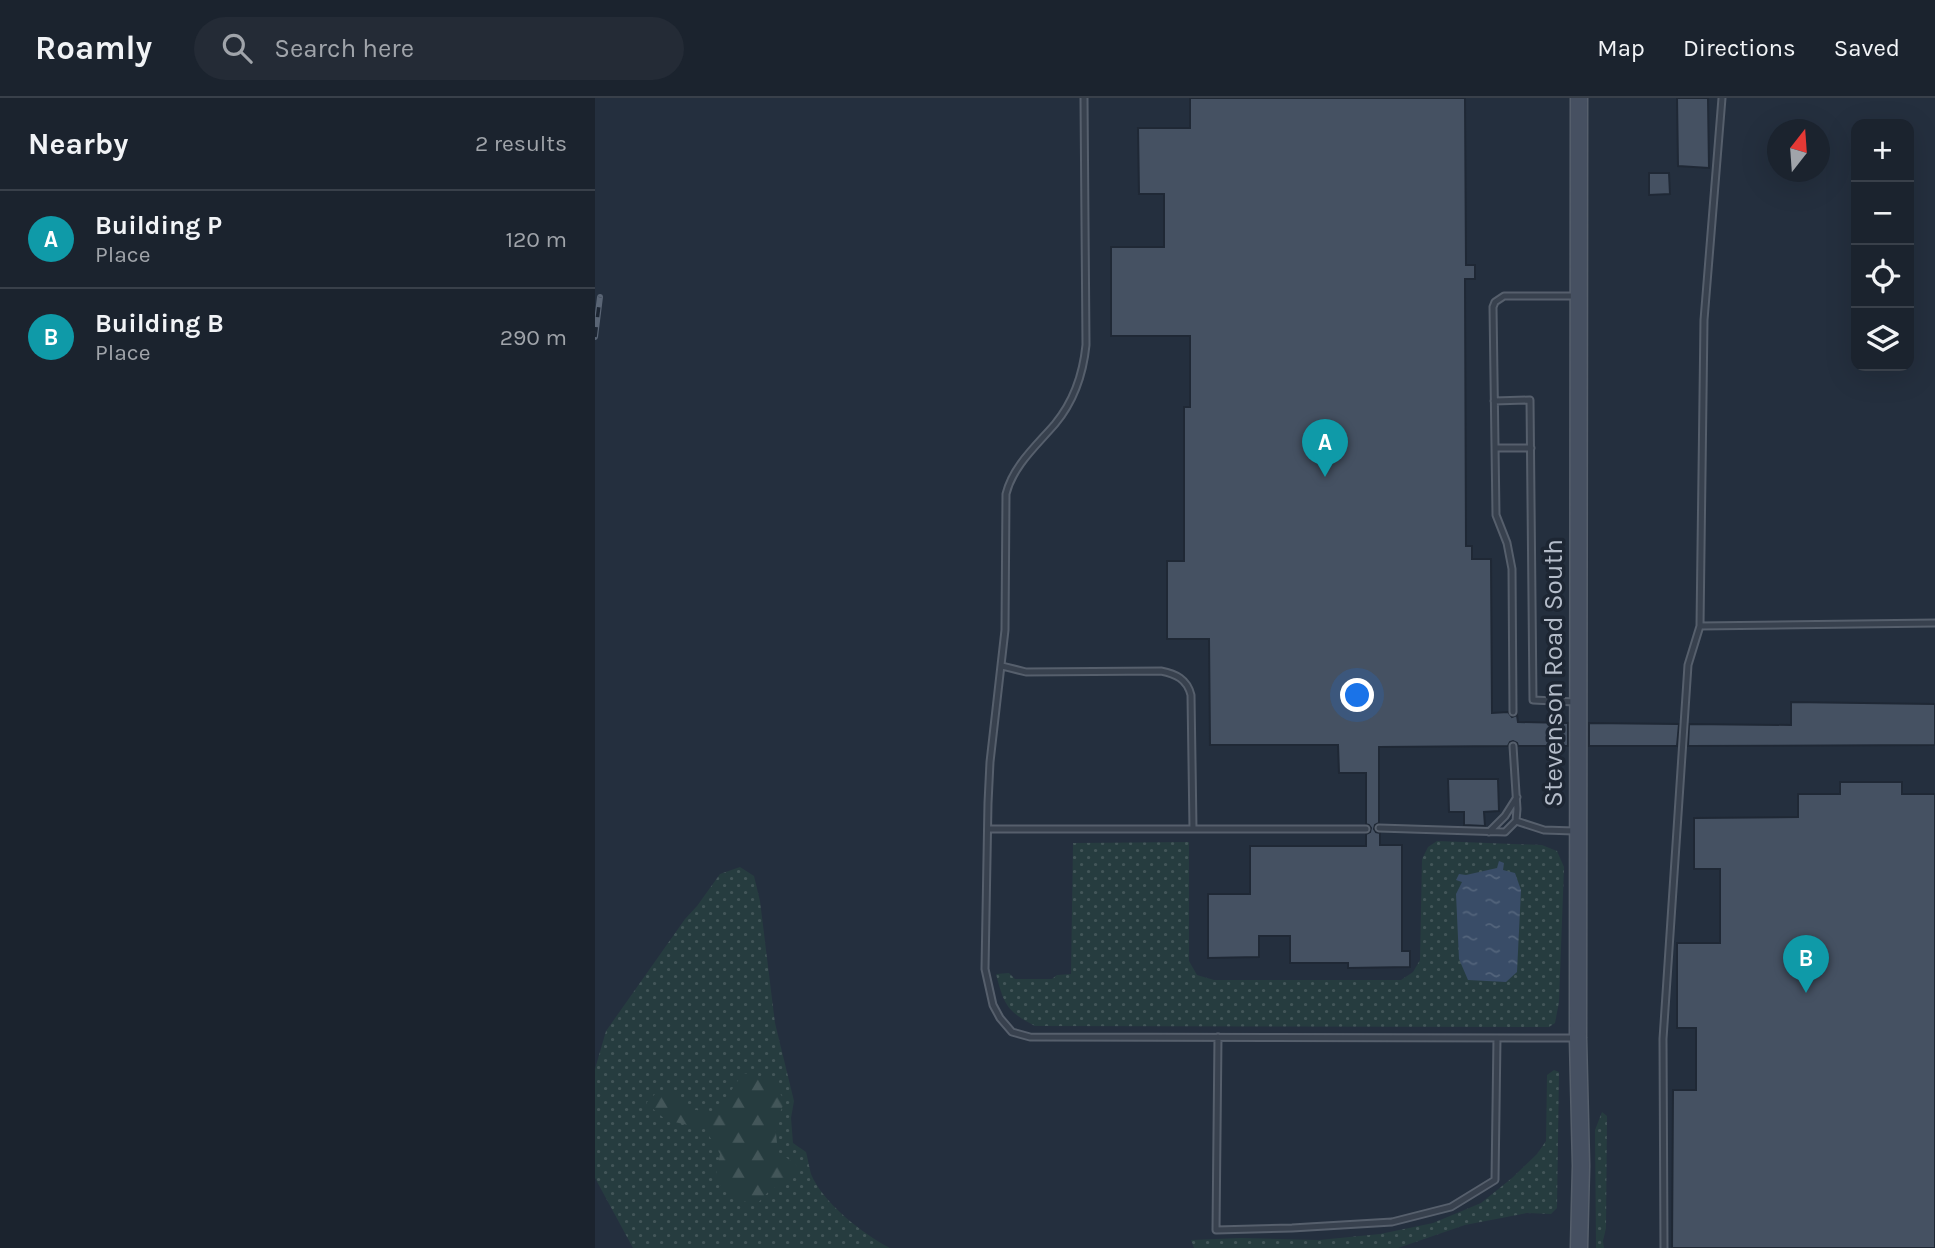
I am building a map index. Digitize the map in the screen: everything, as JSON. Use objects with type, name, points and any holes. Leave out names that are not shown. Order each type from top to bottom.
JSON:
[{"type":"main road","name":"Stevenson Road South","points":[[1579,98],[1579,1248]]},
{"type":"lane","points":[[1084,98],[1084,362],[1077,388],[1066,409],[1024,458],[1009,480],[1006,494],[1005,630],[990,762],[988,829],[985,969],[993,1005],[1012,1032],[1030,1037],[1578,1038]]},
{"type":"lane","points":[[1664,1248],[1663,1039],[1688,665],[1700,626],[1704,320],[1722,98]]},
{"type":"lane","points":[[1513,712],[1512,569],[1507,543],[1496,515],[1493,314],[1495,302],[1504,296],[1578,296]]},
{"type":"lane","points":[[1494,401],[1530,400],[1533,700],[1578,702]]},
{"type":"lane","points":[[1495,448],[1531,448]]},
{"type":"lane","points":[[1700,626],[1935,623]]},
{"type":"lane","points":[[1002,666],[1030,672],[1161,671],[1173,673],[1183,680],[1189,686],[1191,695],[1193,828]]},
{"type":"lane","points":[[1380,828],[1505,832],[1516,821],[1513,746]]},
{"type":"lane","points":[[1489,832],[1505,816],[1517,797]]},
{"type":"lane","points":[[1516,821],[1544,830],[1578,831]]},
{"type":"lane","points":[[988,829],[1366,829]]},
{"type":"lane","points":[[1217,1037],[1216,1230],[1392,1222],[1451,1208],[1495,1180],[1497,1038]]},
{"type":"green space","points":[[1437,841],[1542,845],[1557,851],[1564,867],[1559,1002],[1555,1023],[1549,1027],[1035,1026],[1012,1011],[1001,993],[996,974],[1009,973],[1015,979],[1052,979],[1057,975],[1071,974],[1073,843],[1189,842],[1189,961],[1197,975],[1214,980],[1401,980],[1413,972],[1420,960],[1422,859],[1428,847]]},
{"type":"green space","points":[[740,867],[754,876],[760,901],[775,1023],[794,1101],[791,1118],[793,1143],[806,1152],[811,1174],[834,1206],[868,1235],[890,1248],[633,1248],[595,1178],[595,1069],[606,1031],[720,874]]},
{"type":"green space","points":[[1554,1070],[1559,1072],[1557,1208],[1551,1214],[1527,1213],[1465,1225],[1398,1248],[1194,1248],[1191,1240],[1319,1240],[1380,1234],[1433,1223],[1481,1203],[1512,1178],[1537,1154],[1546,1141],[1547,1075]]},
{"type":"green space","points":[[743,1073],[770,1078],[785,1101],[775,1124],[778,1152],[797,1165],[789,1181],[770,1190],[756,1205],[730,1197],[715,1179],[720,1154],[705,1129],[666,1120],[646,1103],[659,1090],[675,1091],[690,1109],[716,1113]]},
{"type":"green space","points":[[1602,1112],[1607,1116],[1606,1228],[1604,1248],[1596,1248],[1595,1130]]},
{"type":"water","points":[[1499,861],[1504,863],[1503,870],[1515,873],[1521,890],[1517,972],[1506,982],[1468,980],[1459,959],[1456,894],[1462,882],[1456,880],[1459,874],[1497,868]]},
{"type":"building","points":[[1190,98],[1465,98],[1466,265],[1475,265],[1475,279],[1465,279],[1466,546],[1472,546],[1472,559],[1491,559],[1492,713],[1508,712],[1512,717],[1517,715],[1518,722],[1568,723],[1568,746],[1518,746],[1513,741],[1508,746],[1379,747],[1379,823],[1374,829],[1380,833],[1380,845],[1402,845],[1402,951],[1410,951],[1410,967],[1348,968],[1348,963],[1290,963],[1290,936],[1259,936],[1259,957],[1208,958],[1208,894],[1250,894],[1250,846],[1366,846],[1366,834],[1371,828],[1366,824],[1366,773],[1339,773],[1338,745],[1210,745],[1209,639],[1167,639],[1167,561],[1184,561],[1184,407],[1190,407],[1190,336],[1111,336],[1111,247],[1164,247],[1164,194],[1139,194],[1138,128],[1190,128]]},
{"type":"building","points":[[1677,98],[1708,98],[1709,168],[1678,166]]},
{"type":"building","points":[[1649,173],[1669,173],[1670,194],[1649,195]]},
{"type":"building","points":[[1791,702],[1935,704],[1935,745],[1688,746],[1689,724],[1791,725]]},
{"type":"building","points":[[1589,723],[1679,724],[1677,746],[1589,746]]},
{"type":"building","points":[[1448,779],[1498,779],[1499,811],[1484,812],[1485,826],[1464,825],[1464,812],[1449,812]]},
{"type":"building","points":[[1840,782],[1902,782],[1902,794],[1935,794],[1935,1248],[1672,1248],[1673,1090],[1696,1090],[1696,1028],[1677,1028],[1677,943],[1720,943],[1720,869],[1694,869],[1694,818],[1798,817],[1798,794],[1840,794]]},
{"type":"railway","points":[[595,337],[600,297]]},
{"type":"place","name":"Building P","points":[[1325,477]]},
{"type":"place","name":"Building B","points":[[1806,993]]}]
